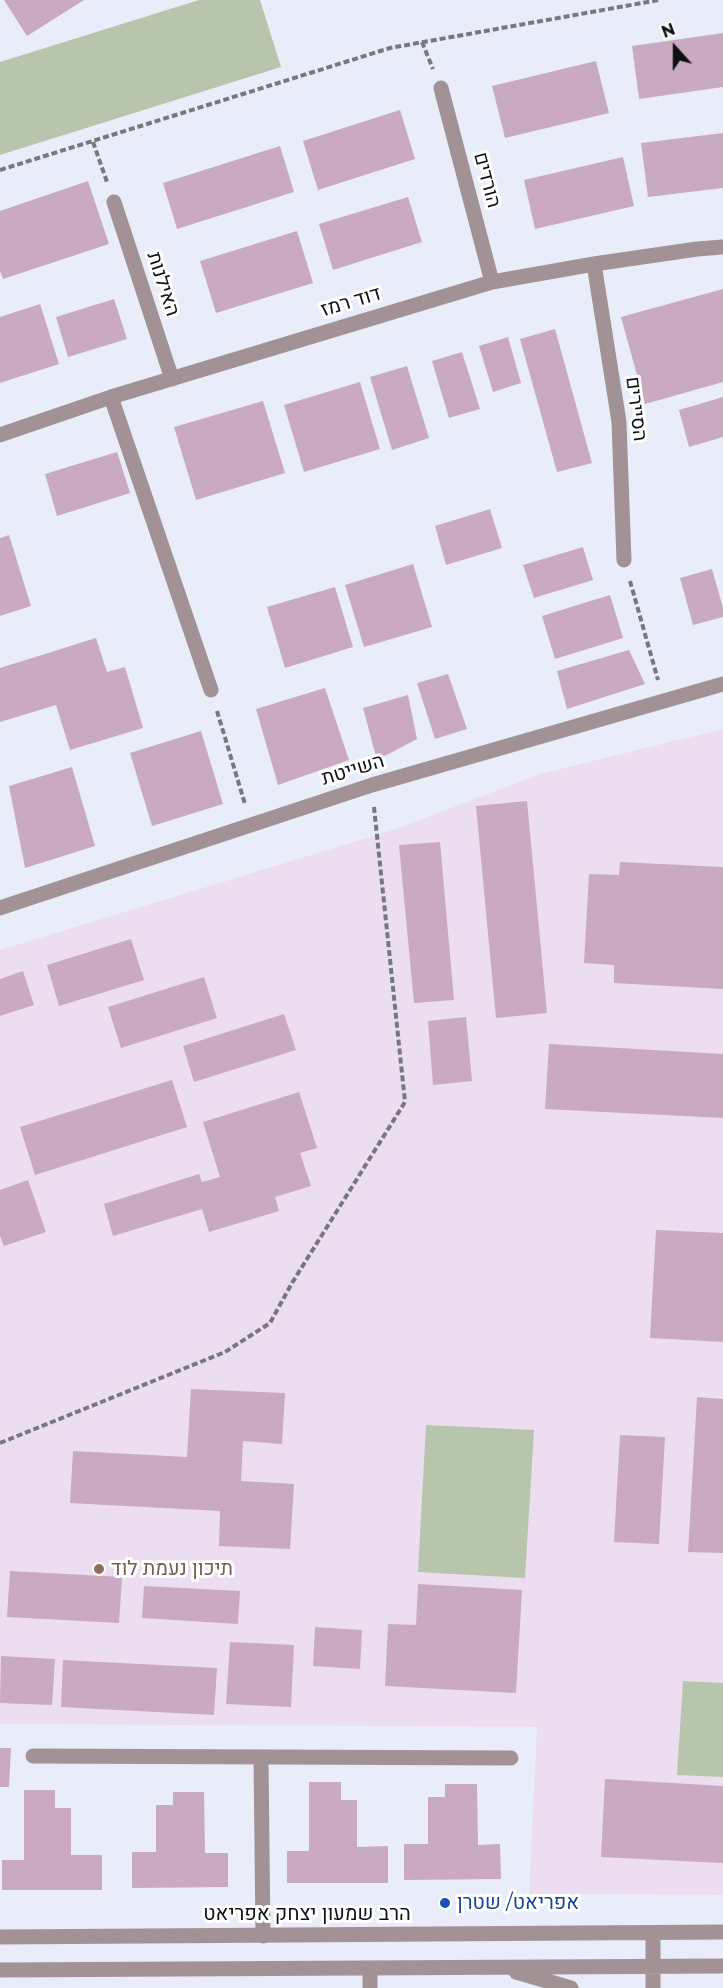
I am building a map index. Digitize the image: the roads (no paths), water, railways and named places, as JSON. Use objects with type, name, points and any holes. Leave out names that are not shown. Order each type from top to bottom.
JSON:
[{"type":"street","name":"הורדים","points":[[441,88],[492,282]]},
{"type":"street","name":"האילנות","points":[[114,202],[172,379]]},
{"type":"street","name":"דוד רמז","points":[[0,435],[111,397],[492,282],[594,264],[723,247]]},
{"type":"street","name":"הסיירים","points":[[594,264],[619,422],[624,560]]},
{"type":"street","points":[[111,397],[211,690]]},
{"type":"street","name":"השייטת","points":[[0,908],[372,785],[723,684]]},
{"type":"street","points":[[33,1756],[512,1758]]},
{"type":"street","points":[[261,1757],[263,1936]]},
{"type":"street","name":"הרב שמעון יצחק אפריאט","points":[[0,1937],[723,1932]]},
{"type":"street","points":[[652,1933],[653,1988]]},
{"type":"street","points":[[0,1970],[723,1966]]},
{"type":"street","points":[[370,1968],[370,1988]]},
{"type":"street","points":[[501,1968],[571,1988]]},
{"type":"place","name":"תיכון נעמת לוד","points":[[99,1569]]},
{"type":"place","name":"אפריאט/ שטרן","points":[[445,1903]]}]
